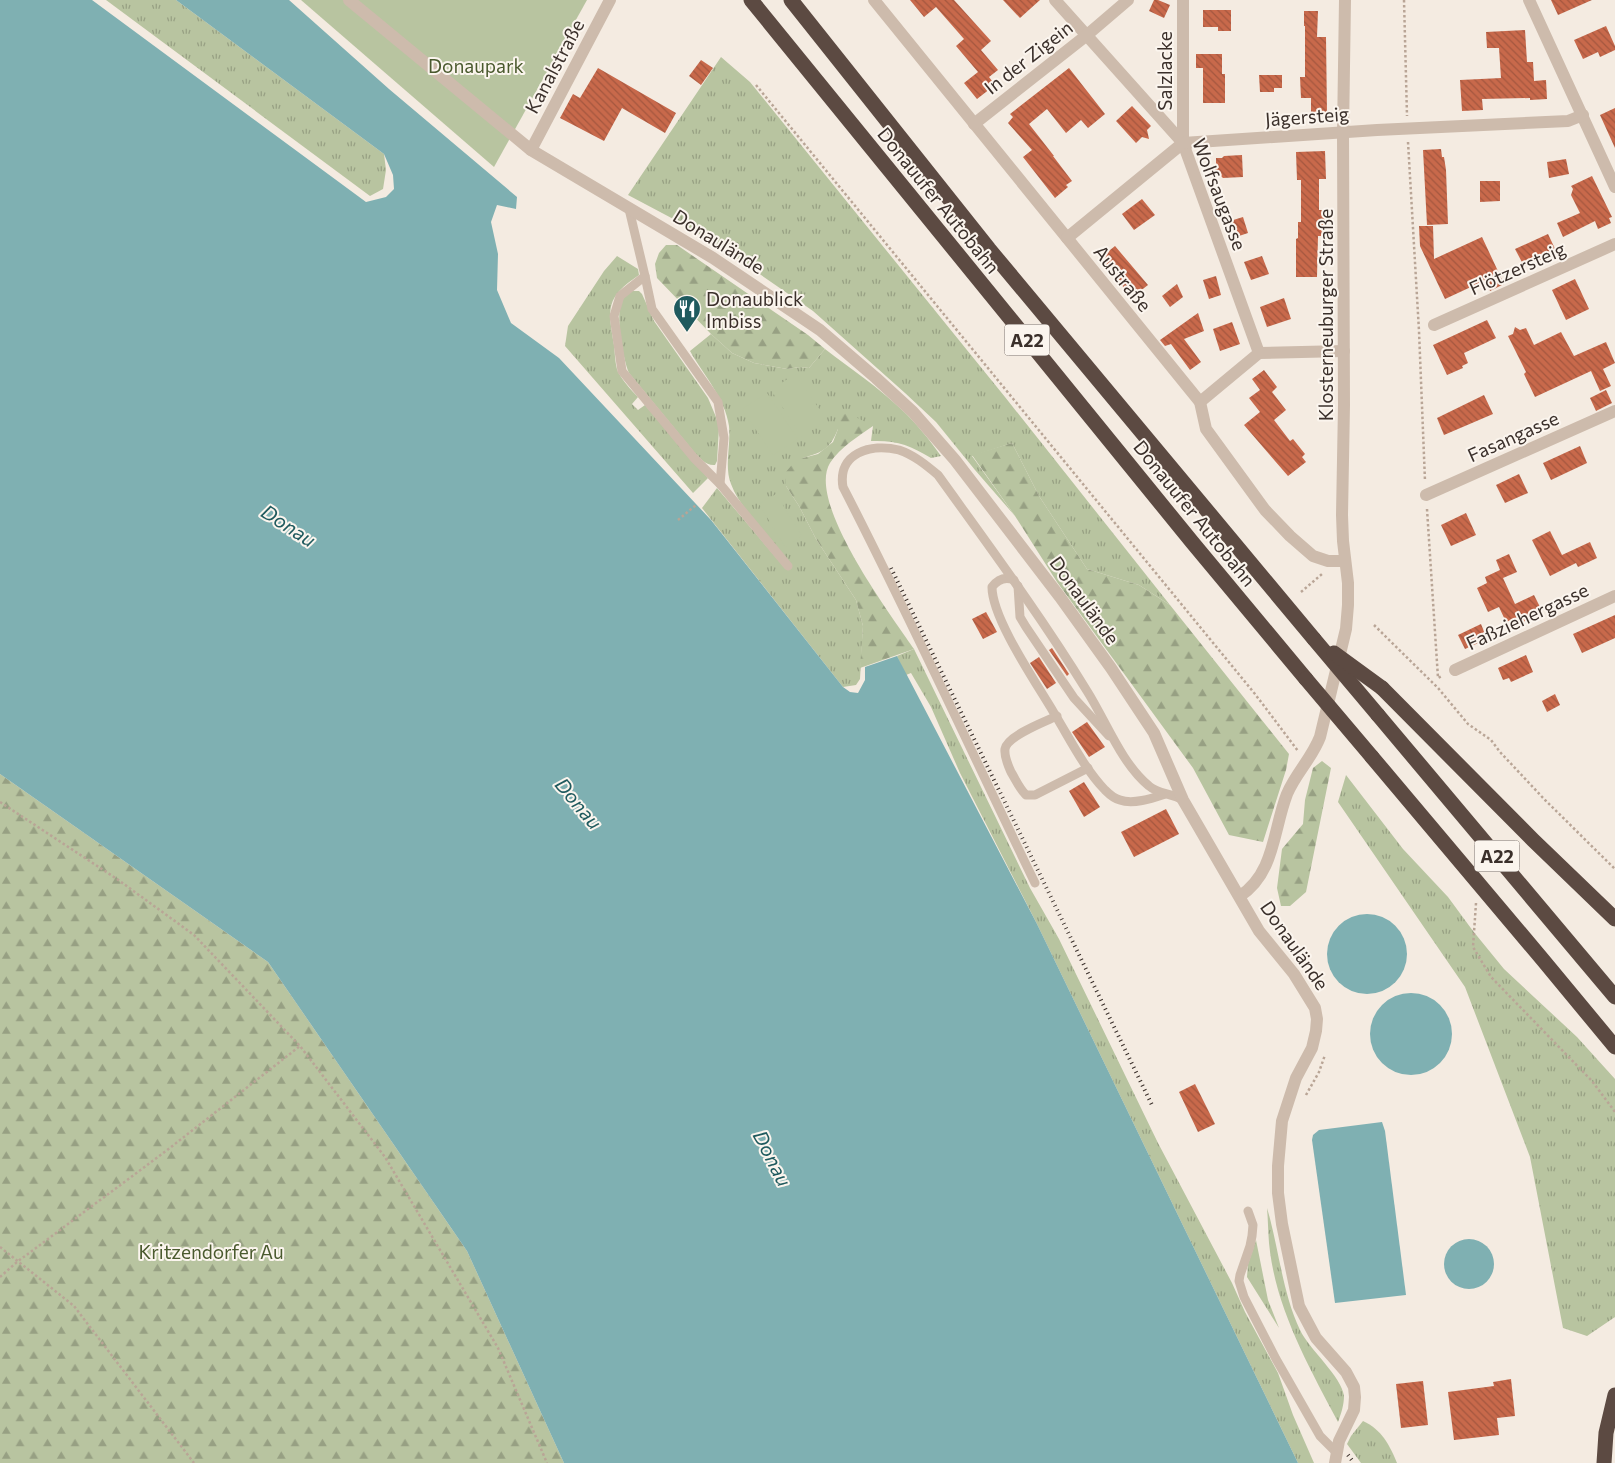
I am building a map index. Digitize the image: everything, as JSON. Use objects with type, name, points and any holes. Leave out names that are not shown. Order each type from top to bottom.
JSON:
[{"type":"highway","name":"Donauufer Autobahn","points":[[751,0],[1186,535],[1615,1047]]},
{"type":"highway","name":"Donauufer Autobahn","points":[[791,0],[989,249],[1615,997]]},
{"type":"highway","points":[[1314,639],[1382,688],[1533,840],[1615,919]]},
{"type":"highway","points":[[1604,1463],[1606,1433],[1615,1395]]},
{"type":"street","name":"Donaulände","points":[[349,0],[531,150],[713,258],[820,330],[913,412],[954,460],[1060,597],[1111,668],[1154,733],[1183,800],[1259,932],[1297,978],[1315,1008],[1317,1019],[1312,1048],[1296,1078],[1282,1121],[1278,1158],[1278,1193],[1299,1306],[1316,1338],[1346,1372],[1354,1387],[1354,1410],[1339,1441],[1336,1458]]},
{"type":"street","name":"Kanalstraße","points":[[531,150],[610,0]]},
{"type":"street","name":"Austraße","points":[[874,0],[1200,402],[1206,429],[1265,510],[1313,556],[1328,562],[1345,561]]},
{"type":"street","name":"Wolfsaugasse","points":[[1055,0],[1183,143],[1259,353]]},
{"type":"street","name":"In der Zigein","points":[[974,124],[1087,35],[1128,0]]},
{"type":"street","name":"Salzlacke","points":[[1183,0],[1183,143]]},
{"type":"street","name":"Klosterneuburger Straße","points":[[1240,896],[1250,890],[1263,871],[1270,855],[1287,795],[1296,775],[1315,750],[1320,737],[1346,629],[1348,583],[1342,515],[1344,351],[1343,133],[1346,0]]},
{"type":"street","points":[[1529,0],[1615,187]]},
{"type":"street","name":"Jägersteig","points":[[1183,143],[1408,128],[1568,121],[1583,115]]},
{"type":"street","points":[[1067,238],[1183,143]]},
{"type":"street","name":"Flötzersteig","points":[[1434,326],[1615,244]]},
{"type":"street","points":[[1200,402],[1259,353],[1344,351]]},
{"type":"street","name":"Fasangasse","points":[[1426,496],[1615,411]]},
{"type":"street","name":"Faßziehergasse","points":[[1455,670],[1615,596]]},
{"type":"lane","points":[[629,209],[652,309],[718,402],[724,438],[720,484]]},
{"type":"lane","points":[[645,276],[620,296],[614,316],[622,371],[694,458],[720,484],[788,566]]},
{"type":"lane","points":[[1036,883],[843,487],[842,469],[854,456],[873,449],[899,450],[923,462],[938,475],[1016,583],[1088,692],[1119,748],[1136,774],[1156,792],[1175,795],[1183,800]]},
{"type":"lane","points":[[1119,748],[1074,698],[1026,627],[1020,617],[1016,583],[1010,578],[1004,578],[996,582],[992,587],[994,602],[1011,640],[1088,768],[1106,791],[1121,801],[1152,799],[1167,793]]},
{"type":"lane","points":[[1056,716],[1008,743],[1005,755],[1020,788],[1026,795],[1035,795],[1088,768]]},
{"type":"lane","points":[[1248,1211],[1252,1225],[1252,1236],[1239,1281],[1244,1297],[1305,1411],[1336,1458]]},
{"type":"path","points":[[1404,0],[1408,128],[1426,496],[1438,678],[1455,670]]},
{"type":"path","points":[[756,85],[1248,686],[1306,762]]},
{"type":"path","points":[[678,520],[696,504]]},
{"type":"path","points":[[1301,592],[1323,573]]},
{"type":"path","points":[[1374,625],[1438,688],[1468,724],[1491,740],[1545,800],[1615,869]]},
{"type":"path","points":[[0,802],[116,879],[194,935],[300,1046],[385,1157],[498,1348],[547,1463]]},
{"type":"path","points":[[1477,882],[1473,947],[1492,977],[1592,1081],[1615,1112]]},
{"type":"path","points":[[0,1277],[17,1262],[166,1151],[300,1046]]},
{"type":"path","points":[[0,1247],[74,1306],[194,1463]]},
{"type":"green space","points":[[106,0],[176,0],[384,154],[386,170],[383,189],[370,196]]},
{"type":"green space","name":"Donaupark","points":[[301,0],[587,0],[494,167]]},
{"type":"green space","points":[[721,57],[750,82],[1005,397],[1170,605],[1139,585],[1087,569],[1039,496],[1012,443],[972,456],[1015,516],[936,422],[813,311],[735,257],[679,222],[628,195]]},
{"type":"green space","points":[[666,245],[677,245],[808,335],[825,349],[809,368],[787,369],[754,363],[732,353],[657,278],[655,264],[659,253]]},
{"type":"green space","points":[[617,256],[638,269],[639,275],[620,290],[611,305],[610,313],[617,369],[638,397],[632,404],[638,410],[645,405],[708,478],[693,493],[565,346],[568,326],[604,271]]},
{"type":"green space","points":[[630,291],[639,291],[642,294],[654,321],[708,398],[719,428],[717,461],[715,465],[706,463],[694,452],[629,373],[622,347],[619,315],[622,300]]},
{"type":"green space","points":[[711,334],[732,353],[754,363],[787,369],[809,368],[825,349],[901,409],[922,431],[941,456],[931,458],[902,444],[888,441],[871,441],[873,426],[838,429],[832,441],[825,449],[803,458],[786,486],[816,539],[856,600],[863,626],[860,679],[856,685],[843,687],[702,508],[717,488],[785,568],[768,538],[743,505],[731,484],[728,470],[729,426],[727,416],[719,397],[690,351]]},
{"type":"green space","points":[[795,374],[827,420],[802,437],[771,390]]},
{"type":"green space","points":[[767,393],[798,439],[773,455],[742,409]]},
{"type":"green space","points":[[842,410],[873,426],[844,447],[830,463],[826,481],[830,504],[854,558],[914,649],[860,668],[863,626],[856,600],[816,539],[786,486],[785,473],[791,466],[803,458],[818,454],[833,442]]},
{"type":"green space","points":[[1012,443],[1039,496],[1087,569],[1139,585],[1170,605],[1289,754],[1286,770],[1263,842],[1229,835],[1193,768],[1057,582],[1015,516],[972,455]]},
{"type":"green space","points":[[776,494],[802,536],[785,547],[759,504]]},
{"type":"green space","points":[[914,649],[1030,888],[1059,939],[1158,1143],[1278,1373],[1293,1415],[1314,1463],[1298,1463],[1037,924],[960,773],[931,707],[911,673],[906,675],[897,656]]},
{"type":"green space","points":[[1322,761],[1331,768],[1306,892],[1290,906],[1281,906],[1277,888],[1282,849],[1303,824],[1305,800],[1313,768]]},
{"type":"green space","name":"Kritzendorfer Au","points":[[0,774],[268,962],[467,1251],[564,1463],[0,1463]]},
{"type":"green space","points":[[1346,775],[1403,849],[1448,897],[1504,969],[1577,1037],[1615,1079],[1615,1317],[1587,1336],[1563,1328],[1530,1157],[1465,987],[1338,802]]},
{"type":"green space","points":[[1267,1208],[1289,1301],[1300,1330],[1342,1388],[1344,1396],[1338,1422],[1295,1335],[1278,1290],[1272,1267]]},
{"type":"green space","points":[[1256,1240],[1268,1300],[1279,1328],[1247,1277],[1248,1264]]},
{"type":"green space","points":[[1363,1421],[1380,1433],[1397,1463],[1361,1463],[1347,1444]]},
{"type":"water","name":"Donau","points":[[0,0],[92,0],[366,202],[386,197],[394,189],[393,175],[384,154],[176,0],[289,0],[389,89],[517,197],[516,209],[497,205],[491,222],[498,254],[497,290],[511,323],[559,358],[711,520],[843,687],[850,692],[858,693],[865,680],[865,667],[897,656],[1037,924],[1298,1463],[564,1463],[467,1251],[268,962],[0,774]]},
{"type":"water","points":[[1367,914],[1382,917],[1395,926],[1404,939],[1407,954],[1404,969],[1395,982],[1382,991],[1367,994],[1352,991],[1339,982],[1330,969],[1327,954],[1330,939],[1339,926],[1352,917]]},
{"type":"water","points":[[1411,993],[1427,996],[1440,1005],[1449,1018],[1452,1034],[1449,1050],[1440,1063],[1427,1072],[1411,1075],[1395,1072],[1382,1063],[1373,1050],[1370,1034],[1373,1018],[1382,1005],[1395,996]]},
{"type":"water","points":[[1382,1122],[1385,1131],[1406,1295],[1335,1303],[1312,1140],[1313,1135],[1319,1130]]},
{"type":"water","points":[[1464,1239],[1474,1239],[1487,1246],[1494,1259],[1494,1269],[1487,1282],[1474,1289],[1464,1289],[1455,1285],[1448,1278],[1444,1269],[1444,1259],[1448,1250],[1455,1243]]},
{"type":"building","points":[[910,0],[954,0],[991,41],[981,50],[998,70],[989,77],[995,85],[977,99],[964,83],[978,72],[956,46],[964,39],[936,7],[924,17]]},
{"type":"building","points":[[1003,0],[1040,0],[1020,18]]},
{"type":"building","points":[[1154,0],[1170,5],[1164,18],[1149,11]]},
{"type":"building","points":[[1551,0],[1592,0],[1558,15]]},
{"type":"building","points":[[1203,10],[1231,10],[1231,31],[1218,31],[1218,27],[1203,27]]},
{"type":"building","points":[[1304,11],[1318,11],[1317,37],[1326,37],[1327,114],[1311,114],[1311,98],[1301,98],[1300,77],[1305,77]]},
{"type":"building","points":[[1606,26],[1615,50],[1600,57],[1598,52],[1583,59],[1574,40]]},
{"type":"building","points":[[1525,30],[1527,62],[1533,62],[1534,81],[1546,80],[1547,99],[1482,99],[1483,110],[1462,111],[1460,80],[1501,78],[1499,48],[1487,48],[1486,32]]},
{"type":"building","points":[[1196,54],[1222,54],[1222,74],[1225,74],[1225,103],[1203,103],[1203,68],[1196,68]]},
{"type":"building","points":[[701,60],[713,68],[701,85],[689,76]]},
{"type":"building","points":[[598,68],[676,113],[665,133],[622,108],[604,141],[560,118],[573,94],[580,98]]},
{"type":"building","points":[[1069,68],[1105,114],[1088,128],[1081,120],[1066,133],[1047,109],[1029,124],[1072,181],[1055,198],[1023,157],[1032,150],[1008,123],[1013,117],[1010,114]]},
{"type":"building","points":[[1259,75],[1282,75],[1282,88],[1274,88],[1274,92],[1260,92]]},
{"type":"building","points":[[1132,106],[1151,126],[1147,130],[1149,139],[1142,137],[1136,143],[1116,121]]},
{"type":"building","points":[[1615,108],[1615,148],[1600,115]]},
{"type":"building","points":[[1441,149],[1446,170],[1448,224],[1427,225],[1423,150]]},
{"type":"building","points":[[1325,151],[1326,179],[1319,179],[1319,210],[1325,210],[1325,236],[1318,236],[1317,277],[1296,277],[1296,239],[1298,238],[1298,222],[1301,222],[1301,180],[1297,180],[1296,152]]},
{"type":"building","points":[[1242,155],[1243,177],[1223,178],[1214,169],[1216,167],[1216,158]]},
{"type":"building","points":[[1566,159],[1569,174],[1549,178],[1547,162]]},
{"type":"building","points":[[1592,176],[1612,217],[1609,218],[1611,223],[1598,229],[1595,221],[1563,237],[1557,223],[1580,213],[1571,195],[1573,189],[1571,186]]},
{"type":"building","points":[[1480,181],[1500,181],[1500,201],[1480,202]]},
{"type":"building","points":[[1142,199],[1155,215],[1134,230],[1122,214]]},
{"type":"building","points":[[1243,217],[1248,233],[1236,237],[1230,221]]},
{"type":"building","points":[[1419,226],[1433,226],[1434,259],[1482,237],[1504,284],[1490,291],[1486,280],[1445,299],[1420,246]]},
{"type":"building","points":[[1548,234],[1557,253],[1524,266],[1515,249]]},
{"type":"building","points":[[1115,246],[1148,285],[1135,295],[1132,291],[1129,294],[1100,258]]},
{"type":"building","points":[[1262,256],[1269,274],[1251,280],[1244,262]]},
{"type":"building","points":[[1216,276],[1221,295],[1209,299],[1203,280]]},
{"type":"building","points":[[1575,279],[1589,309],[1566,320],[1552,290]]},
{"type":"building","points":[[1177,284],[1183,297],[1170,307],[1162,296]]},
{"type":"building","points":[[1284,298],[1291,319],[1267,327],[1260,307]]},
{"type":"building","points":[[1198,313],[1204,331],[1184,339],[1201,362],[1190,370],[1171,344],[1165,346],[1160,340]]},
{"type":"building","points":[[1487,320],[1496,338],[1464,353],[1468,363],[1462,366],[1463,368],[1447,375],[1433,345]]},
{"type":"building","points":[[1232,322],[1240,344],[1220,351],[1213,329]]},
{"type":"building","points":[[1515,327],[1520,330],[1526,328],[1534,345],[1561,332],[1574,356],[1606,342],[1615,363],[1603,369],[1611,386],[1600,391],[1591,371],[1535,397],[1524,374],[1526,372],[1508,336],[1513,334]]},
{"type":"building","points":[[1264,370],[1277,387],[1272,392],[1286,410],[1274,420],[1290,441],[1293,439],[1305,454],[1302,457],[1306,462],[1288,476],[1244,425],[1260,412],[1249,398],[1260,390],[1252,379]]},
{"type":"building","points":[[1606,390],[1612,403],[1596,411],[1590,398]]},
{"type":"building","points":[[1484,395],[1493,414],[1444,435],[1437,418]]},
{"type":"building","points":[[1580,446],[1587,463],[1551,480],[1543,463]]},
{"type":"building","points":[[1519,474],[1528,493],[1505,503],[1496,485]]},
{"type":"building","points":[[1466,513],[1476,535],[1451,546],[1441,525]]},
{"type":"building","points":[[1550,531],[1562,555],[1590,542],[1597,558],[1578,567],[1576,563],[1550,576],[1532,540]]},
{"type":"building","points":[[1509,554],[1517,572],[1503,578],[1515,604],[1534,595],[1543,613],[1523,622],[1520,616],[1506,622],[1499,607],[1488,612],[1477,588],[1487,583],[1485,577],[1500,570],[1496,560]]},
{"type":"building","points":[[986,612],[997,632],[983,639],[972,619]]},
{"type":"building","points":[[1615,615],[1615,638],[1582,653],[1573,634]]},
{"type":"building","points":[[1481,624],[1487,639],[1465,649],[1458,635]]},
{"type":"building","points":[[1052,648],[1069,674],[1067,676],[1049,650]]},
{"type":"building","points":[[1526,655],[1533,672],[1511,682],[1509,678],[1503,680],[1498,668]]},
{"type":"building","points":[[1039,657],[1056,683],[1047,689],[1030,663]]},
{"type":"building","points":[[1555,694],[1560,705],[1547,712],[1542,701]]},
{"type":"building","points":[[1087,722],[1105,747],[1089,757],[1072,732]]},
{"type":"building","points":[[1084,782],[1100,807],[1084,817],[1069,791]]},
{"type":"building","points":[[1166,809],[1179,834],[1134,857],[1121,832]]},
{"type":"building","points":[[1195,1084],[1215,1124],[1198,1132],[1179,1092]]},
{"type":"building","points":[[1511,1379],[1515,1416],[1497,1418],[1499,1435],[1454,1440],[1448,1392],[1494,1386],[1493,1382]]},
{"type":"building","points":[[1423,1381],[1428,1425],[1401,1428],[1396,1384]]},
{"type":"railway","points":[[891,568],[1152,1105]]},
{"type":"railway","points":[[1348,1455],[1354,1463]]},
{"type":"place","name":"Donaublick Imbiss","points":[[687,333]]}]
